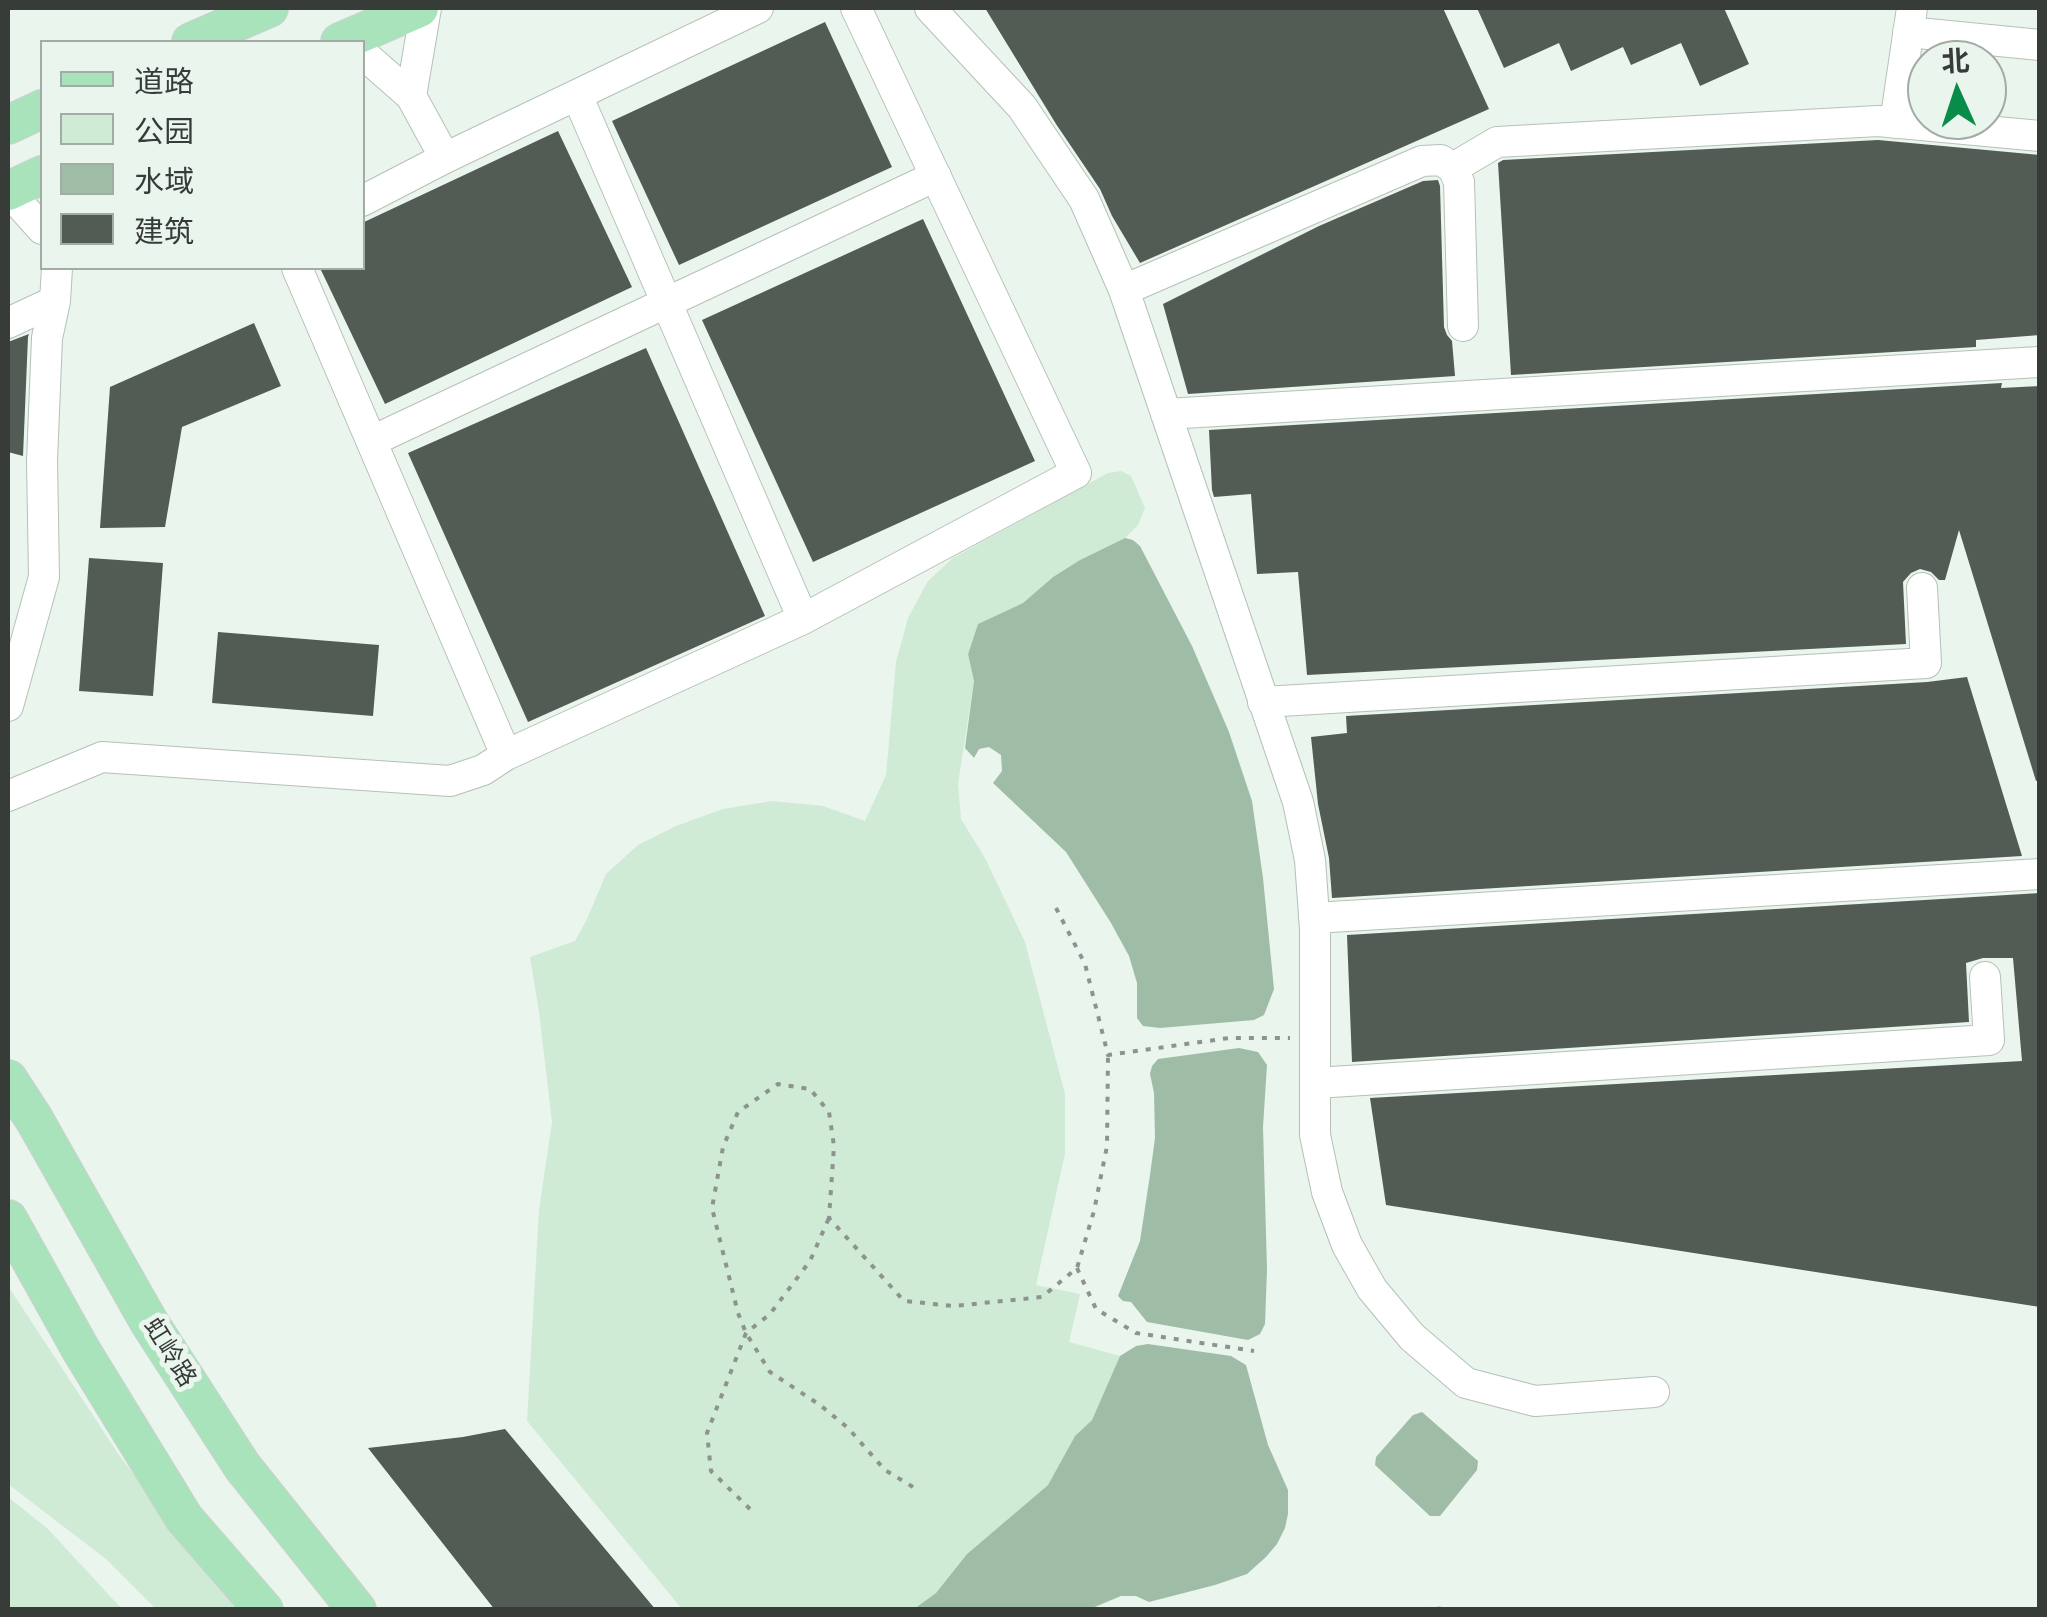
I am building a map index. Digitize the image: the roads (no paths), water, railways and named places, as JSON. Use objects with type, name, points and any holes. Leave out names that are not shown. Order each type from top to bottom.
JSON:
[{"type":"main road","points":[[196,40],[269,8]]},
{"type":"main road","points":[[358,40],[423,8]]},
{"type":"main road","points":[[8,125],[40,110]]},
{"type":"main road","points":[[8,191],[40,177]]},
{"type":"main road","name":"虹岭路","points":[[8,1079],[149,1322],[242,1466],[358,1610]]},
{"type":"main road","points":[[8,1219],[81,1350],[184,1518],[264,1610]]},
{"type":"street","points":[[411,96],[423,8]]},
{"type":"street","points":[[365,199],[758,8]]},
{"type":"street","points":[[8,796],[102,756],[450,781],[482,770],[506,755],[803,619],[1076,473],[856,8]]},
{"type":"street","points":[[930,8],[1022,106],[1084,199],[1124,290],[1298,802],[1310,860],[1314,918],[1315,1135],[1327,1192],[1347,1245],[1372,1289],[1412,1337],[1466,1383],[1535,1400],[1654,1392]]},
{"type":"street","points":[[1896,123],[1910,20],[2040,45]]},
{"type":"street","points":[[365,57],[411,96],[445,158]]},
{"type":"street","points":[[577,95],[803,619]]},
{"type":"street","points":[[1453,168],[1497,142],[1878,121],[2040,136]]},
{"type":"street","points":[[1124,290],[1422,160],[1441,160],[1453,168],[1459,182],[1464,326]]},
{"type":"street","points":[[372,441],[936,176]]},
{"type":"street","points":[[8,191],[40,227]]},
{"type":"street","points":[[8,706],[44,577],[42,460],[48,338],[57,270]]},
{"type":"street","points":[[298,270],[506,755]]},
{"type":"street","points":[[8,324],[54,301]]},
{"type":"street","points":[[1166,414],[2039,362]]},
{"type":"street","points":[[1262,702],[1926,662],[1922,588]]},
{"type":"street","points":[[1314,918],[2040,874]]},
{"type":"street","points":[[1316,1083],[1989,1040],[1985,977]]},
{"type":"water","points":[[1125,538],[1140,546],[1192,646],[1229,732],[1252,801],[1274,989],[1264,1015],[1254,1020],[1143,1026],[1137,1018],[1137,983],[1129,956],[1066,852],[993,783],[1002,771],[1001,755],[989,747],[979,749],[974,758],[965,748],[974,681],[968,654],[978,624],[1023,603],[1053,577]]},
{"type":"water","points":[[1239,1048],[1258,1052],[1267,1065],[1263,1127],[1265,1324],[1260,1334],[1248,1340],[1147,1322],[1131,1302],[1118,1296],[1140,1241],[1150,1175],[1155,1138],[1152,1066],[1158,1059]]},
{"type":"water","points":[[1148,1344],[1231,1356],[1246,1365],[1268,1445],[1288,1490],[1285,1528],[1266,1557],[1247,1574],[1149,1602],[1136,1596],[1121,1596],[1090,1609],[914,1609],[936,1593],[967,1554],[1048,1485],[1075,1436],[1092,1420],[1120,1356]]},
{"type":"water","points":[[1422,1412],[1478,1461],[1477,1470],[1440,1516],[1430,1516],[1375,1465],[1376,1457],[1413,1415]]}]
